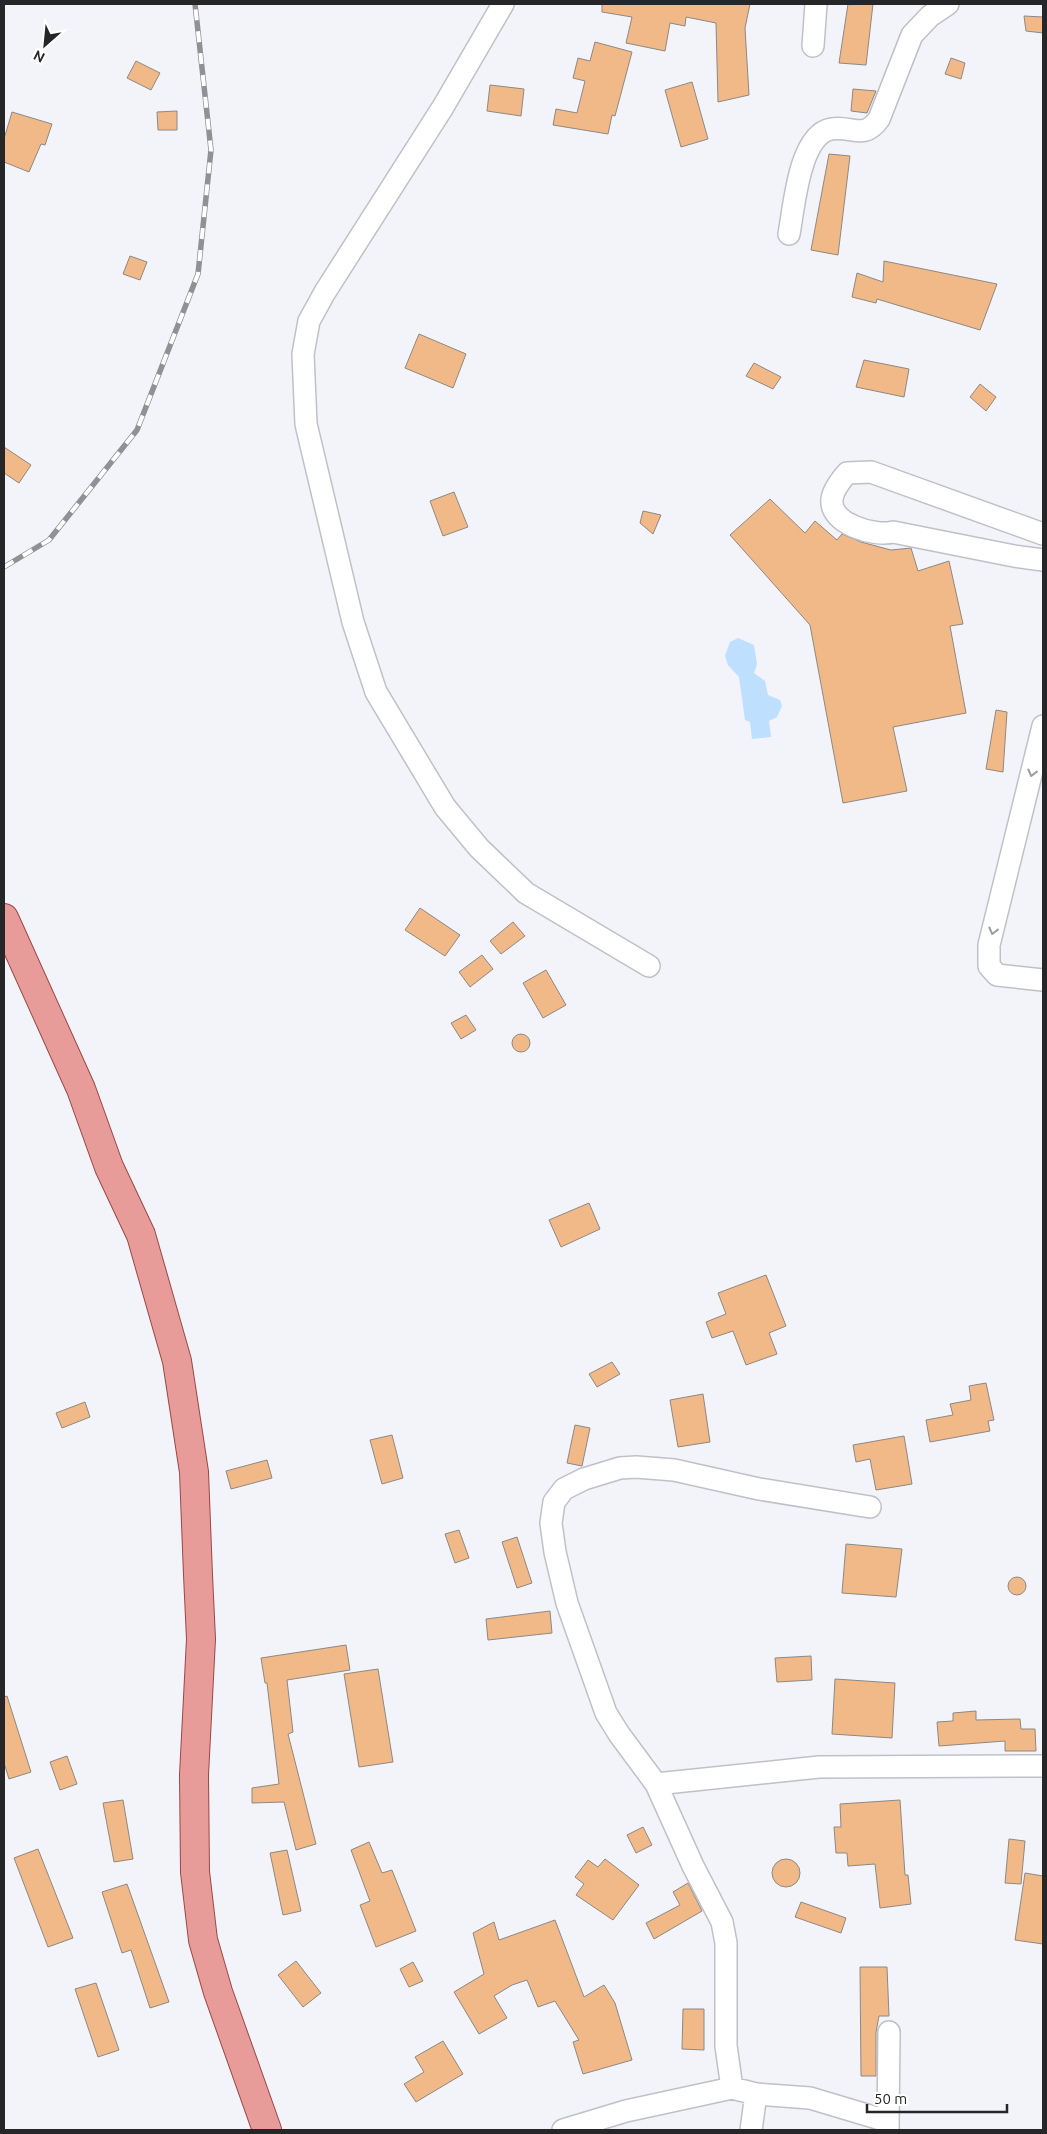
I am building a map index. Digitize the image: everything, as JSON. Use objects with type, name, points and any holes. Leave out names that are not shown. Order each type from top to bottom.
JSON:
[{"type":"main road","points":[[4,918],[81,1088],[109,1167],[141,1235],[177,1361],[194,1472],[201,1639],[194,1775],[196,1881],[203,1940],[218,1992],[267,2130]]},
{"type":"street","points":[[503,4],[443,107],[325,292],[309,321],[302,354],[306,424],[352,622],[376,692],[445,807],[479,848],[526,893],[649,966]]},
{"type":"street","points":[[813,46],[816,4]]},
{"type":"street","points":[[789,234],[806,152],[816,137],[831,129],[862,132],[872,128],[879,119],[912,35],[930,16],[948,4]]},
{"type":"street","points":[[1043,534],[871,472],[847,473],[831,498],[832,508],[842,521],[870,532],[885,534],[893,532],[1043,560]]},
{"type":"street","points":[[1043,726],[989,945],[989,966],[998,975],[1043,980]]},
{"type":"street","points":[[732,2088],[726,2046],[726,1943],[722,1922],[693,1866],[656,1784],[606,1713],[567,1603],[555,1552],[551,1523],[554,1502],[559,1493],[584,1479],[620,1468],[654,1467],[870,1507]]},
{"type":"street","points":[[656,1784],[819,1767],[1043,1766]]},
{"type":"street","points":[[563,2130],[626,2112],[732,2088],[756,2094],[810,2098],[888,2126],[889,2032]]},
{"type":"street","points":[[751,2130],[756,2094]]},
{"type":"water","points":[[738,638],[754,645],[757,664],[754,673],[765,681],[768,695],[780,700],[782,706],[777,717],[769,721],[771,737],[752,739],[750,722],[745,720],[739,677],[728,665],[725,656],[730,642]]},
{"type":"building","points":[[602,4],[750,4],[745,28],[749,95],[718,102],[716,23],[686,17],[685,26],[670,23],[665,51],[626,43],[632,17],[602,12]]},
{"type":"building","points":[[848,4],[873,4],[866,65],[839,63]]},
{"type":"building","points":[[1024,16],[1043,17],[1043,33],[1026,31]]},
{"type":"building","points":[[595,42],[632,52],[615,116],[612,115],[608,134],[553,125],[556,109],[577,113],[585,81],[573,78],[578,58],[590,61]]},
{"type":"building","points":[[951,58],[965,63],[961,79],[945,74]]},
{"type":"building","points":[[136,61],[160,73],[151,90],[127,78]]},
{"type":"building","points":[[692,82],[708,139],[681,147],[665,90]]},
{"type":"building","points":[[490,85],[524,89],[521,116],[487,111]]},
{"type":"building","points":[[853,89],[876,91],[867,113],[851,111]]},
{"type":"building","points":[[177,111],[177,130],[158,130],[157,112]]},
{"type":"building","points":[[12,112],[52,124],[45,145],[41,144],[29,172],[4,162],[4,139]]},
{"type":"building","points":[[829,154],[850,156],[838,255],[811,250]]},
{"type":"building","points":[[130,256],[147,262],[140,280],[123,274]]},
{"type":"building","points":[[884,261],[997,284],[980,330],[877,299],[876,303],[852,297],[857,273],[883,282]]},
{"type":"building","points":[[419,334],[466,354],[453,388],[405,368]]},
{"type":"building","points":[[864,360],[909,369],[904,397],[856,387]]},
{"type":"building","points":[[754,363],[781,377],[773,389],[746,376]]},
{"type":"building","points":[[980,384],[996,397],[986,411],[970,397]]},
{"type":"building","points":[[4,447],[31,465],[19,483],[4,473]]},
{"type":"building","points":[[454,492],[468,527],[443,536],[430,501]]},
{"type":"building","points":[[770,499],[805,533],[815,521],[837,540],[842,534],[861,542],[891,550],[911,548],[918,571],[949,561],[963,624],[950,626],[966,713],[893,727],[907,791],[843,803],[810,625],[730,535]]},
{"type":"building","points":[[643,511],[661,515],[653,534],[640,523]]},
{"type":"building","points":[[996,710],[1007,712],[1003,772],[986,769]]},
{"type":"building","points":[[420,908],[460,935],[445,956],[405,930]]},
{"type":"building","points":[[513,922],[525,936],[501,954],[490,941]]},
{"type":"building","points":[[482,955],[493,969],[470,987],[459,972]]},
{"type":"building","points":[[546,970],[566,1005],[543,1018],[523,983]]},
{"type":"building","points":[[466,1015],[476,1030],[461,1039],[451,1023]]},
{"type":"building","points":[[521,1034],[527,1037],[530,1043],[527,1049],[521,1052],[515,1049],[512,1043],[515,1037]]},
{"type":"building","points":[[589,1203],[600,1229],[561,1247],[549,1220]]},
{"type":"building","points":[[766,1275],[786,1326],[769,1333],[777,1354],[746,1365],[733,1331],[712,1338],[706,1322],[726,1314],[718,1293]]},
{"type":"building","points":[[612,1362],[620,1374],[597,1387],[589,1374]]},
{"type":"building","points":[[986,1383],[994,1420],[988,1421],[990,1431],[930,1442],[926,1420],[953,1415],[950,1404],[971,1400],[969,1386]]},
{"type":"building","points":[[703,1394],[710,1442],[678,1447],[670,1400]]},
{"type":"building","points":[[85,1402],[90,1417],[62,1428],[56,1413]]},
{"type":"building","points":[[575,1425],[590,1428],[582,1466],[567,1463]]},
{"type":"building","points":[[392,1435],[403,1478],[382,1484],[370,1440]]},
{"type":"building","points":[[904,1436],[912,1484],[876,1490],[870,1459],[856,1462],[853,1445]]},
{"type":"building","points":[[267,1460],[272,1478],[231,1489],[226,1471]]},
{"type":"building","points":[[459,1530],[469,1558],[455,1563],[445,1534]]},
{"type":"building","points":[[517,1537],[532,1583],[517,1588],[502,1542]]},
{"type":"building","points":[[846,1544],[902,1549],[896,1597],[842,1593]]},
{"type":"building","points":[[1017,1577],[1023,1580],[1026,1586],[1023,1592],[1017,1595],[1011,1592],[1008,1586],[1011,1580]]},
{"type":"building","points":[[550,1611],[552,1633],[488,1640],[486,1619]]},
{"type":"building","points":[[346,1645],[350,1670],[287,1680],[293,1732],[288,1734],[316,1844],[296,1850],[284,1802],[252,1803],[252,1788],[279,1784],[267,1683],[265,1683],[261,1658]]},
{"type":"building","points":[[811,1656],[812,1680],[777,1682],[775,1658]]},
{"type":"building","points":[[378,1669],[393,1762],[359,1767],[344,1674]]},
{"type":"building","points":[[835,1679],[895,1683],[892,1738],[832,1734]]},
{"type":"building","points":[[7,1696],[31,1772],[9,1779],[4,1763],[4,1697]]},
{"type":"building","points":[[976,1711],[976,1720],[1020,1719],[1021,1729],[1035,1729],[1036,1751],[1005,1751],[1005,1741],[939,1746],[937,1722],[953,1721],[953,1713]]},
{"type":"building","points":[[67,1756],[77,1784],[60,1790],[50,1762]]},
{"type":"building","points":[[123,1800],[133,1859],[114,1862],[103,1803]]},
{"type":"building","points":[[900,1800],[905,1875],[908,1875],[911,1904],[880,1908],[875,1864],[848,1866],[847,1853],[836,1853],[834,1827],[841,1827],[840,1804]]},
{"type":"building","points":[[643,1827],[652,1845],[636,1853],[627,1835]]},
{"type":"building","points":[[1009,1839],[1025,1841],[1021,1884],[1005,1883]]},
{"type":"building","points":[[369,1842],[382,1873],[392,1870],[416,1931],[376,1947],[360,1905],[370,1901],[351,1850]]},
{"type":"building","points":[[38,1849],[73,1938],[48,1947],[14,1858]]},
{"type":"building","points":[[287,1850],[301,1911],[283,1915],[270,1853]]},
{"type":"building","points":[[605,1859],[639,1885],[613,1920],[576,1895],[584,1884],[575,1877],[588,1860],[598,1867]]},
{"type":"building","points":[[786,1859],[796,1863],[800,1873],[796,1883],[786,1887],[776,1883],[772,1873],[776,1863]]},
{"type":"building","points":[[1025,1873],[1043,1876],[1043,1944],[1015,1940]]},
{"type":"building","points":[[688,1883],[702,1911],[654,1939],[646,1923],[680,1905],[673,1892]]},
{"type":"building","points":[[127,1884],[169,2002],[150,2008],[131,1950],[122,1953],[102,1892]]},
{"type":"building","points":[[801,1902],[846,1918],[841,1933],[795,1917]]},
{"type":"building","points":[[555,1920],[584,1997],[604,1985],[615,2003],[632,2060],[583,2074],[573,2042],[579,2040],[555,2001],[538,2007],[527,1980],[512,1985],[494,1996],[507,2018],[479,2034],[454,1992],[484,1974],[473,1933],[494,1922],[499,1940]]},
{"type":"building","points":[[296,1961],[321,1993],[303,2007],[278,1975]]},
{"type":"building","points":[[413,1962],[423,1981],[409,1987],[400,1969]]},
{"type":"building","points":[[860,1967],[887,1967],[889,2016],[879,2016],[876,2032],[876,2076],[861,2076]]},
{"type":"building","points":[[96,1983],[119,2050],[98,2057],[75,1989]]},
{"type":"building","points":[[683,2009],[704,2009],[704,2050],[682,2049]]},
{"type":"building","points":[[443,2041],[463,2074],[416,2102],[404,2084],[424,2072],[415,2057]]},
{"type":"railway","points":[[4,567],[49,540],[137,430],[198,274],[211,150],[195,4]]}]
